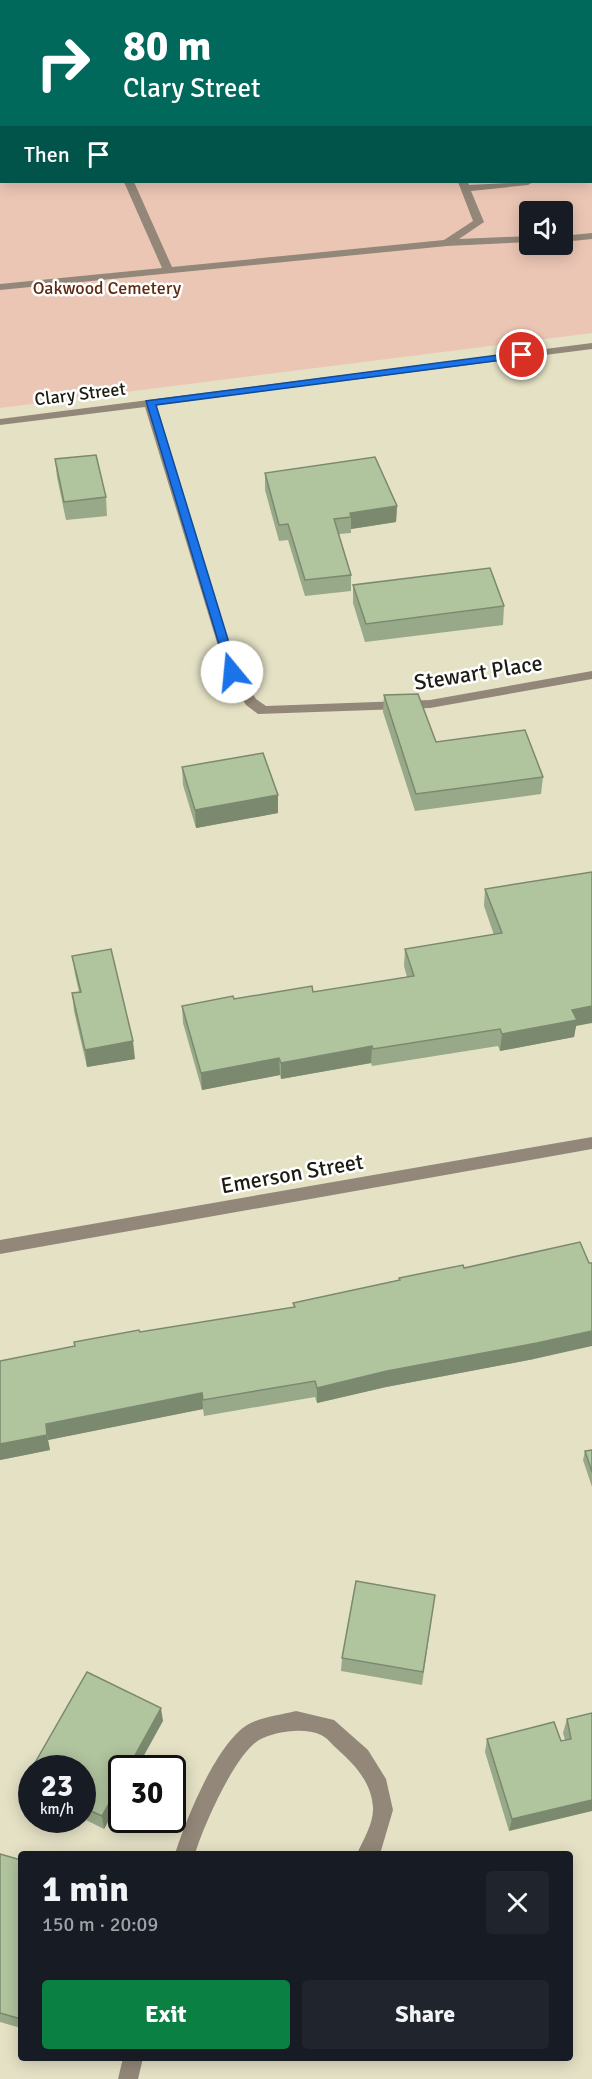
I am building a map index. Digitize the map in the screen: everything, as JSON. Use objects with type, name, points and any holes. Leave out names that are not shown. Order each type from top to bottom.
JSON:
[{"type":"street","points":[[0,0],[5,0]]},
{"type":"street","points":[[129,183],[168,269]]},
{"type":"street","points":[[447,243],[479,222],[464,185],[507,183]]},
{"type":"street","points":[[573,238],[592,236]]},
{"type":"street","points":[[0,287],[447,243],[519,240]]},
{"type":"street","name":"Clary Street","points":[[0,422],[592,346]]},
{"type":"street","name":"Stewart Place","points":[[150,403],[232,672],[251,702],[263,711],[430,704],[592,675]]},
{"type":"street","name":"Emerson Street","points":[[0,1247],[592,1143]]},
{"type":"street","points":[[186,1851],[194,1824],[229,1759],[253,1732],[296,1720],[327,1727],[361,1757],[379,1786],[383,1810],[370,1851]]},
{"type":"street","points":[[128,2079],[132,2061]]},
{"type":"green space","name":"Oakwood Cemetery","points":[[0,183],[592,183],[592,333],[0,408]]},
{"type":"building","points":[[96,455],[106,497],[64,502],[55,459]]},
{"type":"building","points":[[375,457],[397,506],[350,513],[351,517],[334,519],[351,575],[305,580],[288,524],[279,525],[265,473]]},
{"type":"building","points":[[490,568],[504,606],[366,624],[353,585]]},
{"type":"building","points":[[418,694],[436,742],[525,730],[543,777],[416,794],[384,695]]},
{"type":"building","points":[[263,753],[278,795],[195,810],[182,767]]},
{"type":"building","points":[[592,872],[592,1006],[572,1010],[577,1020],[502,1034],[500,1029],[373,1049],[372,1046],[281,1063],[279,1058],[201,1073],[182,1006],[233,996],[234,999],[312,986],[313,992],[414,976],[405,949],[502,933],[485,889]]},
{"type":"building","points":[[111,949],[133,1041],[85,1050],[72,993],[81,992],[72,956]]},
{"type":"building","points":[[580,1242],[589,1263],[592,1263],[592,1331],[387,1371],[317,1388],[315,1381],[203,1400],[202,1393],[46,1424],[47,1435],[0,1444],[0,1361],[75,1346],[74,1342],[139,1330],[140,1332],[295,1307],[293,1303],[400,1280],[399,1278],[463,1265],[464,1268]]},
{"type":"building","points":[[592,1450],[592,1472],[585,1451]]},
{"type":"building","points":[[356,1581],[435,1595],[423,1672],[342,1658]]},
{"type":"building","points":[[87,1672],[161,1708],[135,1755],[108,1755],[108,1805],[102,1816],[96,1813],[96,1755],[39,1755]]},
{"type":"building","points":[[592,1713],[592,1800],[512,1819],[487,1739],[554,1722],[561,1741],[571,1739],[567,1719]]},
{"type":"building","points":[[0,1854],[18,1859],[18,2018],[0,2013]]},
{"type":"route","points":[[232,672],[150,403],[522,355]]}]
